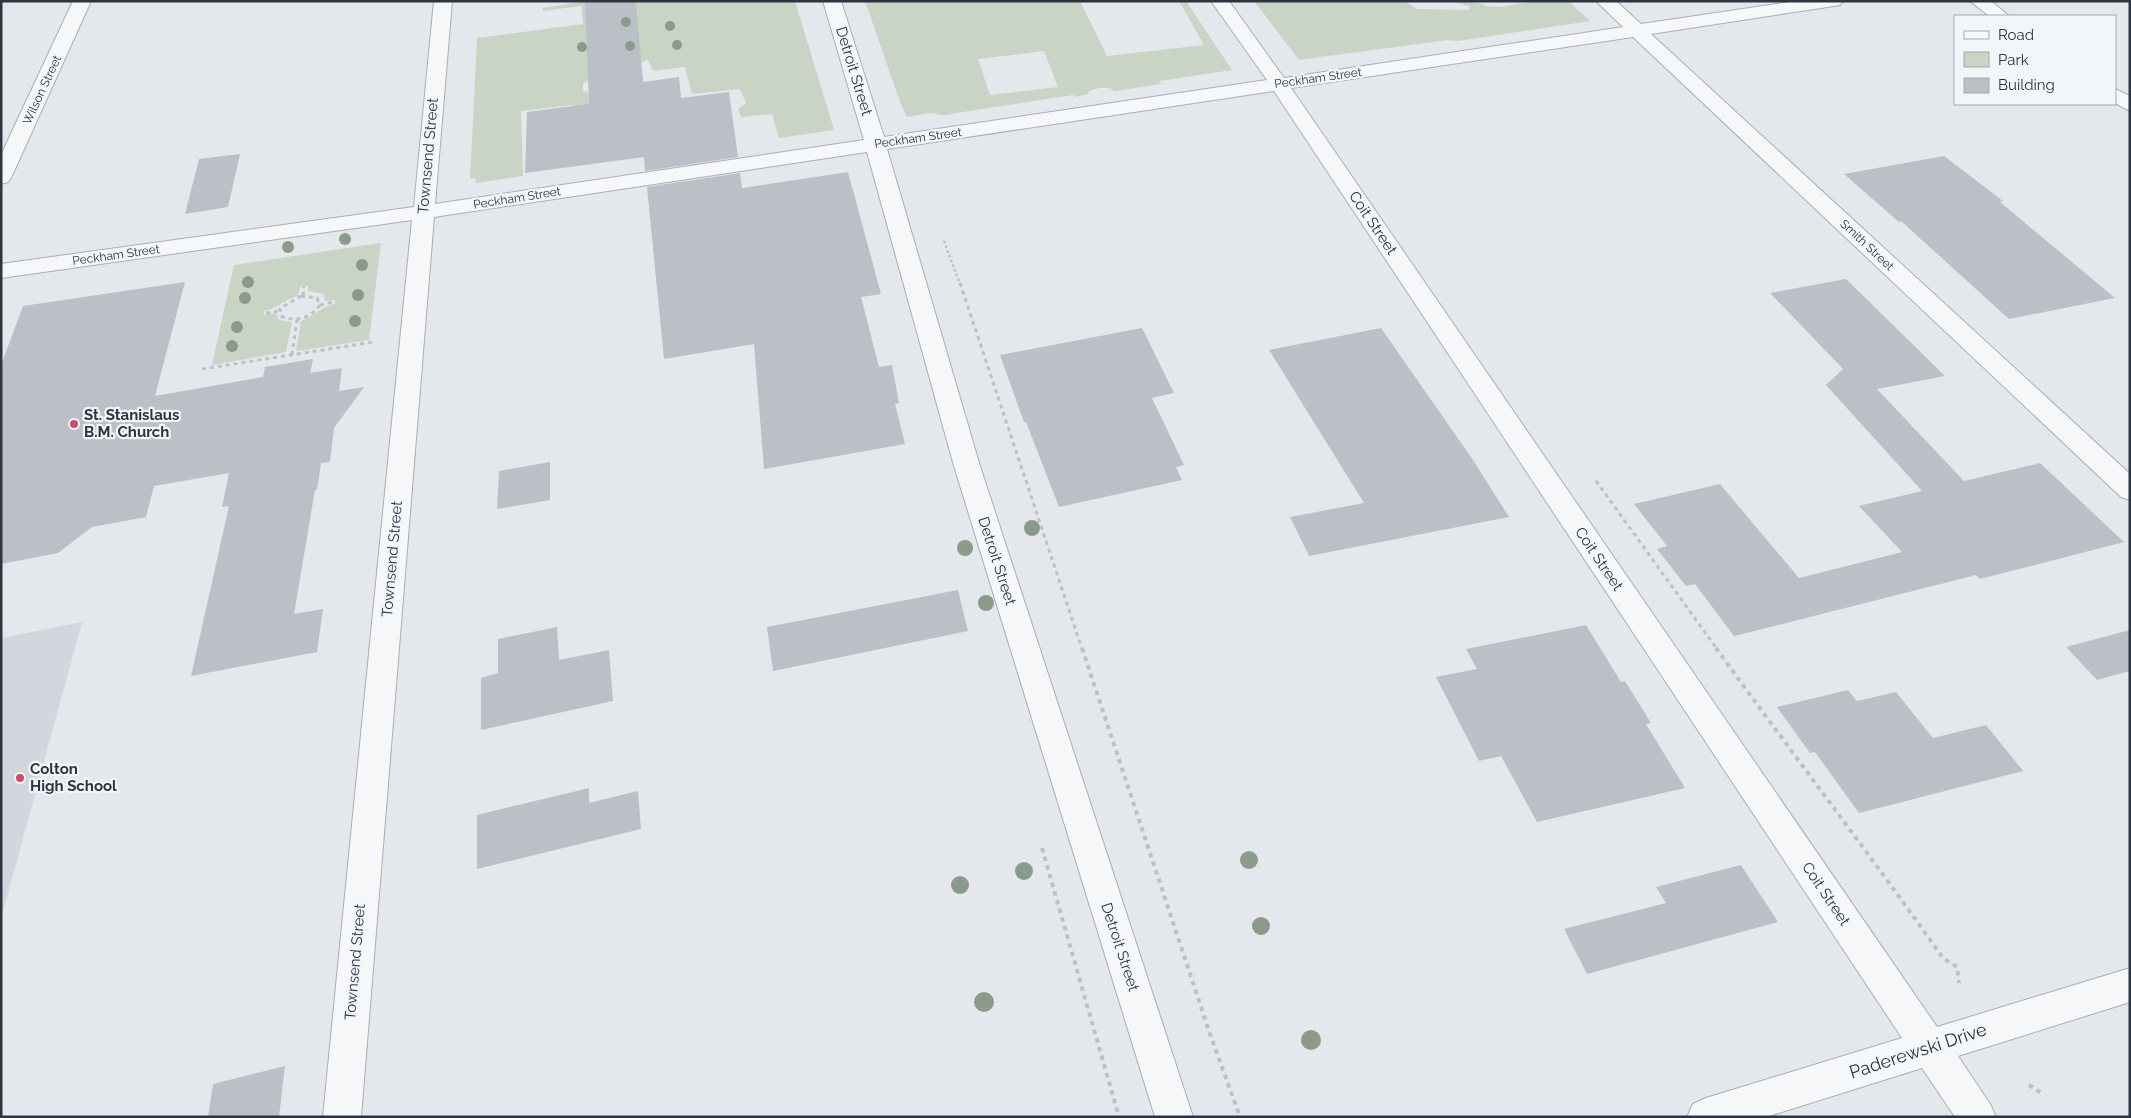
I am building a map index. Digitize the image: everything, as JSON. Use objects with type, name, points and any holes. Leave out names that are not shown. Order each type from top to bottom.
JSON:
[{"type":"street","name":"Wilson Street","points":[[1,178],[82,1]]},
{"type":"street","name":"Townsend Street","points":[[342,1117],[443,1]]},
{"type":"street","name":"Detroit Street","points":[[832,1],[870,121],[874,144],[967,466],[1174,1117]]},
{"type":"street","name":"Coit Street","points":[[1220,1],[1279,84],[1978,1117]]},
{"type":"street","name":"Smith Street","points":[[1605,1],[2130,490]]},
{"type":"street","name":"Peckham Street","points":[[1,271],[423,212],[1834,1]]},
{"type":"street","points":[[1979,1],[1999,15]]},
{"type":"street","points":[[2116,96],[2130,105]]},
{"type":"street","name":"Paderewski Drive","points":[[1706,1117],[2130,985]]},
{"type":"path","points":[[941,234],[967,303],[1210,1034],[1240,1117]]},
{"type":"path","points":[[303,296],[304,287]]},
{"type":"path","points":[[266,313],[280,311],[288,301],[303,296],[317,298],[320,305]]},
{"type":"path","points":[[280,311],[281,316],[285,319],[297,320],[310,316],[320,305],[334,302]]},
{"type":"path","points":[[292,355],[297,320]]},
{"type":"path","points":[[202,369],[379,341]]},
{"type":"path","points":[[1592,475],[1792,753],[1868,852],[1942,958],[1957,967],[1959,982]]},
{"type":"path","points":[[2029,1085],[2042,1094]]},
{"type":"shaded area","name":"Colton High School","points":[[82,622],[1,919],[1,638]]},
{"type":"green space","points":[[588,1],[795,1],[834,130],[779,138],[772,114],[741,117],[738,109],[746,103],[740,89],[692,94],[685,67],[653,71],[648,60],[583,83],[583,92],[588,91],[590,111],[573,115],[572,105],[521,111],[523,176],[475,183],[476,178],[470,179],[477,38],[583,24],[581,6],[543,11],[542,8]]},
{"type":"green space","points":[[865,1],[1080,1],[1107,56],[1204,45],[1179,1],[1186,1],[1232,70],[1160,81],[1161,84],[1115,91],[1109,88],[1102,88],[1076,97],[1073,95],[944,115],[931,113],[907,117]],"holes":[[[1044,51],[1058,87],[990,95],[978,59]]]},
{"type":"green space","points":[[1254,1],[1405,1],[1417,9],[1469,10],[1469,6],[1451,1],[1467,1],[1485,6],[1500,7],[1535,1],[1568,1],[1590,21],[1458,41],[1448,40],[1299,60]]},
{"type":"green space","points":[[381,243],[369,340],[296,351],[301,321],[325,307],[335,304],[335,300],[325,301],[324,294],[308,291],[308,286],[300,287],[298,296],[264,311],[264,315],[276,313],[279,320],[292,322],[286,352],[212,365],[234,265]]},
{"type":"building","points":[[585,1],[636,1],[643,82],[679,77],[681,98],[729,92],[738,157],[645,171],[644,157],[525,173],[527,112],[589,104]]},
{"type":"building","points":[[240,154],[228,207],[185,214],[199,159]]},
{"type":"building","points":[[1944,156],[2003,201],[2000,202],[2115,298],[2009,319],[1901,221],[1899,222],[1844,174]]},
{"type":"building","points":[[848,172],[881,294],[861,297],[879,367],[892,365],[899,403],[895,404],[905,444],[764,469],[754,344],[664,359],[647,187],[740,173],[742,188]]},
{"type":"building","points":[[1846,279],[1945,376],[1877,389],[1964,481],[2040,463],[2124,542],[1980,579],[1976,575],[1734,636],[1695,584],[1686,586],[1657,549],[1667,546],[1634,504],[1720,484],[1799,578],[1902,552],[1859,506],[1922,491],[1826,385],[1843,369],[1770,293]]},
{"type":"building","points":[[185,282],[155,396],[263,377],[265,367],[313,359],[310,373],[342,368],[339,391],[364,387],[334,428],[330,462],[321,463],[317,490],[315,490],[294,614],[323,609],[317,652],[191,676],[229,506],[222,507],[229,473],[154,486],[146,517],[92,527],[58,553],[1,564],[1,365],[23,306]]},
{"type":"building","points":[[1142,328],[1174,393],[1152,398],[1184,465],[1176,467],[1182,480],[1059,507],[1026,422],[1024,422],[1000,355]]},
{"type":"building","points":[[1381,328],[1473,460],[1509,517],[1309,556],[1290,517],[1364,503],[1269,350]]},
{"type":"building","points":[[550,462],[550,500],[497,509],[499,471]]},
{"type":"building","points":[[958,590],[968,631],[773,671],[767,627]]},
{"type":"building","points":[[1586,625],[1621,682],[1625,681],[1651,723],[1646,724],[1685,788],[1537,822],[1501,756],[1479,761],[1436,677],[1477,669],[1466,649]]},
{"type":"building","points":[[557,627],[559,660],[609,650],[613,701],[481,730],[481,678],[498,673],[498,639]]},
{"type":"building","points":[[2130,630],[2130,671],[2097,680],[2066,647]]},
{"type":"building","points":[[1848,690],[1857,701],[1896,692],[1933,738],[1986,725],[2023,771],[1859,813],[1815,752],[1810,753],[1777,707]]},
{"type":"building","points":[[589,788],[589,803],[638,791],[641,829],[477,869],[477,815]]},
{"type":"building","points":[[1741,865],[1778,922],[1587,974],[1564,929],[1666,903],[1656,887]]},
{"type":"building","points":[[285,1066],[279,1117],[208,1117],[213,1084]]},
{"type":"place","name":"St. Stanislaus B.M. Church","points":[[74,424]]},
{"type":"place","name":"Colton High School","points":[[20,778]]}]
